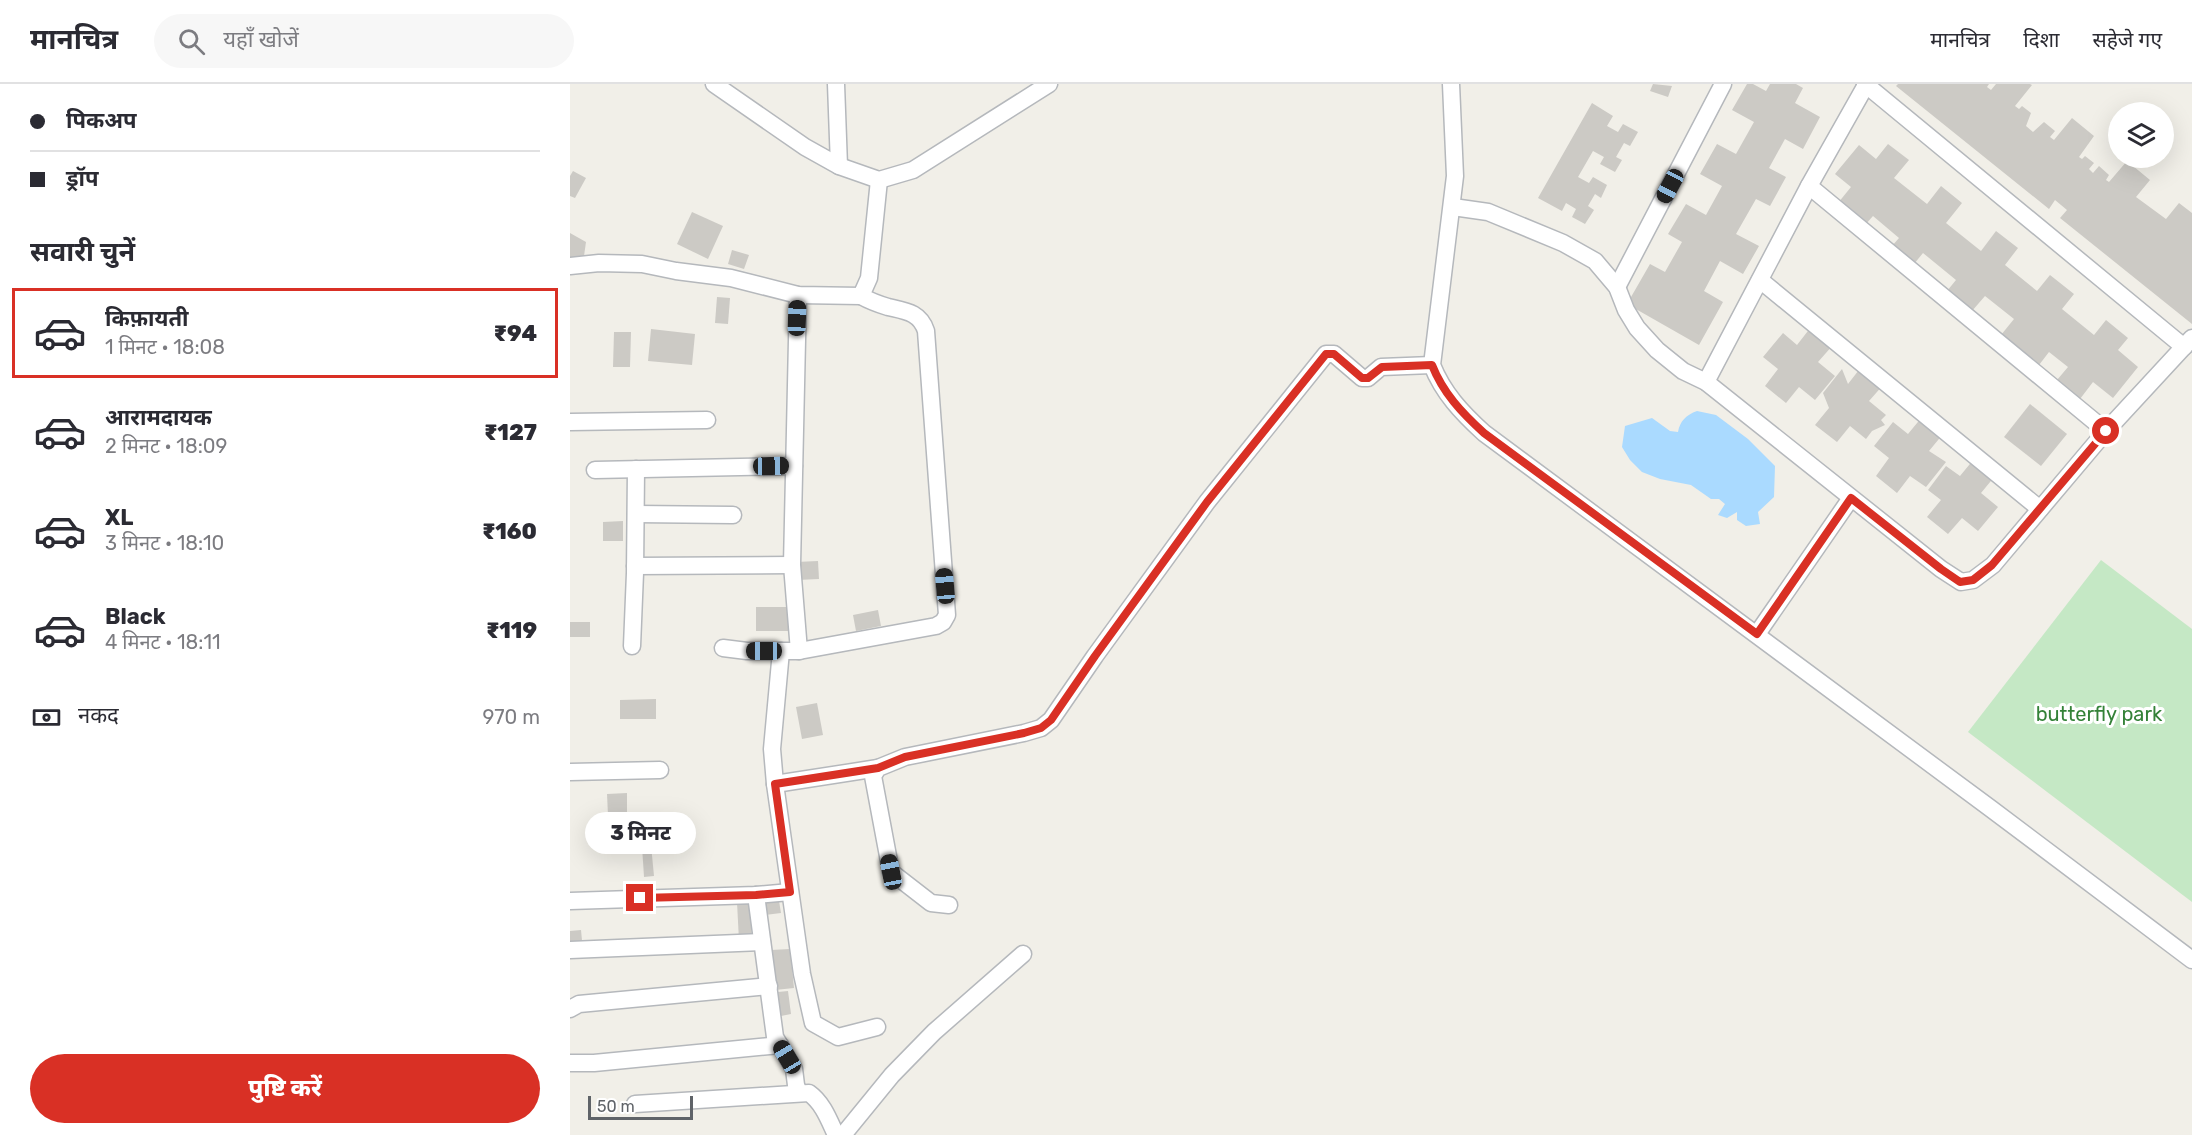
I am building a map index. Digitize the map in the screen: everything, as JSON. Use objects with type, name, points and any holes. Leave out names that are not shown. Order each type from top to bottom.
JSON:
[{"type":"street","points":[[836,84],[840,166]]},
{"type":"street","points":[[723,87],[806,147],[840,166],[879,180],[914,170],[1050,84]]},
{"type":"street","points":[[1451,84],[1455,176],[1453,207],[1432,365],[1438,381],[1454,405],[1484,433],[2192,960]]},
{"type":"street","points":[[1617,287],[1723,84]]},
{"type":"street","points":[[1453,207],[1488,212],[1563,243],[1595,261],[1617,287],[1626,310],[1637,328],[1657,350],[1683,371],[1706,382],[1960,582],[1973,580],[1992,565],[2106,431],[2188,342],[1866,84],[1809,186],[1706,382]]},
{"type":"street","points":[[861,296],[869,278],[879,180]]},
{"type":"street","points":[[1809,186],[2106,431]]},
{"type":"street","points":[[570,266],[599,263],[642,264],[731,278],[798,295],[861,296],[874,303],[908,311],[918,316],[923,323],[926,331],[946,615],[943,622],[936,626],[799,651],[747,651],[723,648]]},
{"type":"street","points":[[1760,280],[2040,509]]},
{"type":"street","points":[[798,295],[792,566],[799,651]]},
{"type":"street","points":[[775,784],[878,768],[905,757],[1041,728],[1051,720],[1207,502],[1326,354],[1334,354],[1362,378],[1368,378],[1382,367],[1432,365]]},
{"type":"street","points":[[570,422],[707,420]]},
{"type":"street","points":[[595,470],[794,466]]},
{"type":"street","points":[[632,646],[636,469]]},
{"type":"street","points":[[1757,634],[1851,498]]},
{"type":"street","points":[[636,514],[733,515]]},
{"type":"street","points":[[635,566],[792,566]]},
{"type":"street","points":[[782,651],[772,749],[802,974],[813,1023],[838,1037],[877,1028]]},
{"type":"street","points":[[878,768],[873,776],[891,872],[931,903],[949,905]]},
{"type":"street","points":[[570,772],[660,770]]},
{"type":"street","points":[[570,900],[790,892]]},
{"type":"street","points":[[756,895],[775,1037],[794,1069],[795,1085],[799,1093]]},
{"type":"street","points":[[570,950],[762,942]]},
{"type":"street","points":[[843,1135],[892,1075],[934,1032],[1023,954]]},
{"type":"street","points":[[570,1009],[579,1004],[769,987]]},
{"type":"street","points":[[570,1063],[780,1045]]},
{"type":"street","points":[[635,1104],[809,1093],[815,1098],[837,1135]]},
{"type":"green space","name":"butterfly park","points":[[2101,560],[2192,629],[2192,902],[1968,732]]},
{"type":"water","points":[[1697,411],[1716,415],[1748,439],[1775,466],[1774,497],[1758,512],[1760,524],[1746,526],[1737,520],[1737,512],[1727,518],[1718,515],[1725,504],[1719,499],[1711,499],[1691,485],[1660,479],[1642,472],[1630,460],[1622,447],[1625,426],[1652,418],[1670,431],[1678,432],[1684,419]]},
{"type":"building","points":[[1653,84],[1672,86],[1668,97],[1650,91]]},
{"type":"building","points":[[1747,84],[1753,84],[1766,91],[1770,84],[1796,84],[1803,88],[1795,103],[1820,117],[1803,149],[1785,139],[1769,168],[1786,177],[1770,206],[1756,199],[1736,234],[1759,246],[1743,274],[1720,261],[1704,291],[1723,302],[1699,345],[1627,304],[1650,264],[1665,272],[1682,242],[1668,234],[1686,204],[1706,215],[1722,186],[1700,174],[1717,144],[1736,154],[1754,122],[1732,110]]},
{"type":"building","points":[[1898,84],[1989,84],[1987,87],[1991,90],[1996,84],[2030,84],[2032,85],[2015,106],[2019,109],[2022,106],[2031,113],[2026,126],[2033,132],[2044,122],[2055,131],[2050,137],[2054,140],[2072,118],[2094,136],[2079,157],[2082,159],[2085,156],[2094,163],[2089,169],[2093,173],[2099,166],[2109,175],[2106,180],[2109,182],[2121,168],[2135,168],[2150,180],[2136,197],[2166,219],[2179,203],[2192,213],[2192,324],[2060,218],[2067,210],[2055,200],[2049,209],[1896,86]]},
{"type":"building","points":[[1592,103],[1613,116],[1607,126],[1618,132],[1623,124],[1638,132],[1630,146],[1624,143],[1616,157],[1622,160],[1615,172],[1600,164],[1604,157],[1593,151],[1578,177],[1589,183],[1593,177],[1607,185],[1601,198],[1595,194],[1588,206],[1594,210],[1585,224],[1572,217],[1576,209],[1566,203],[1562,211],[1538,198]]},
{"type":"building","points":[[1888,144],[1909,160],[1894,178],[1927,204],[1941,186],[1962,203],[1946,223],[1981,251],[1996,231],[2018,248],[2005,265],[2037,291],[2050,275],[2074,294],[2062,309],[2094,335],[2106,320],[2128,338],[2118,350],[2138,367],[2113,398],[2093,382],[2080,399],[2057,380],[2068,367],[2049,352],[2039,365],[2001,335],[2014,319],[1985,296],[1972,311],[1947,291],[1956,280],[1923,253],[1914,264],[1892,246],[1899,238],[1873,216],[1865,225],[1838,203],[1851,187],[1835,174],[1859,145],[1876,159]]},
{"type":"building","points":[[573,171],[586,178],[575,198],[570,196],[570,176]]},
{"type":"building","points":[[692,212],[723,226],[708,259],[677,244]]},
{"type":"building","points":[[570,233],[586,242],[583,263],[570,261]]},
{"type":"building","points":[[732,250],[749,255],[744,269],[728,264]]},
{"type":"building","points":[[717,297],[730,298],[728,324],[715,323]]},
{"type":"building","points":[[1811,327],[1833,345],[1818,362],[1835,376],[1815,400],[1799,387],[1786,403],[1765,386],[1778,369],[1763,357],[1783,333],[1797,345]]},
{"type":"building","points":[[651,329],[695,334],[692,365],[648,361]]},
{"type":"building","points":[[614,332],[631,332],[630,367],[613,367]]},
{"type":"building","points":[[1862,366],[1884,384],[1869,401],[1886,415],[1881,420],[1885,425],[1872,431],[1866,439],[1850,426],[1837,442],[1815,425],[1829,408],[1823,393],[1842,369],[1848,384]]},
{"type":"building","points":[[2030,404],[2067,434],[2041,466],[2004,437]]},
{"type":"building","points":[[1922,417],[1943,434],[1929,451],[1946,462],[1926,487],[1910,476],[1897,493],[1876,476],[1889,458],[1874,446],[1893,422],[1908,434]]},
{"type":"building","points":[[1974,459],[1995,476],[1981,493],[1998,507],[1978,531],[1962,518],[1948,534],[1927,517],[1941,500],[1928,490],[1946,466],[1960,476]]},
{"type":"building","points":[[623,521],[623,541],[603,541],[603,522]]},
{"type":"building","points":[[818,561],[819,579],[797,580],[796,562]]},
{"type":"building","points":[[756,607],[791,607],[791,631],[756,631]]},
{"type":"building","points":[[878,610],[881,626],[856,631],[853,615]]},
{"type":"building","points":[[570,622],[590,622],[590,637],[570,637]]},
{"type":"building","points":[[656,699],[656,719],[620,719],[620,700]]},
{"type":"building","points":[[817,703],[823,735],[802,739],[796,707]]},
{"type":"building","points":[[627,793],[627,815],[608,815],[607,794]]},
{"type":"building","points":[[651,845],[654,876],[644,877],[642,846]]},
{"type":"building","points":[[750,901],[752,940],[739,941],[737,902]]},
{"type":"building","points":[[779,901],[781,913],[765,915],[764,903]]},
{"type":"building","points":[[581,930],[583,951],[570,952],[570,931]]},
{"type":"building","points":[[790,949],[794,988],[775,990],[771,950]]},
{"type":"building","points":[[788,991],[791,1014],[781,1016],[778,992]]},
{"type":"route","points":[[640,898],[790,892],[775,784],[878,768],[905,757],[1041,728],[1059,712],[1095,656],[1207,502],[1326,354],[1334,354],[1362,378],[1368,378],[1382,367],[1432,365],[1438,381],[1454,405],[1484,433],[1757,634],[1851,498],[1960,582],[1973,580],[1992,565],[2106,431]]}]
